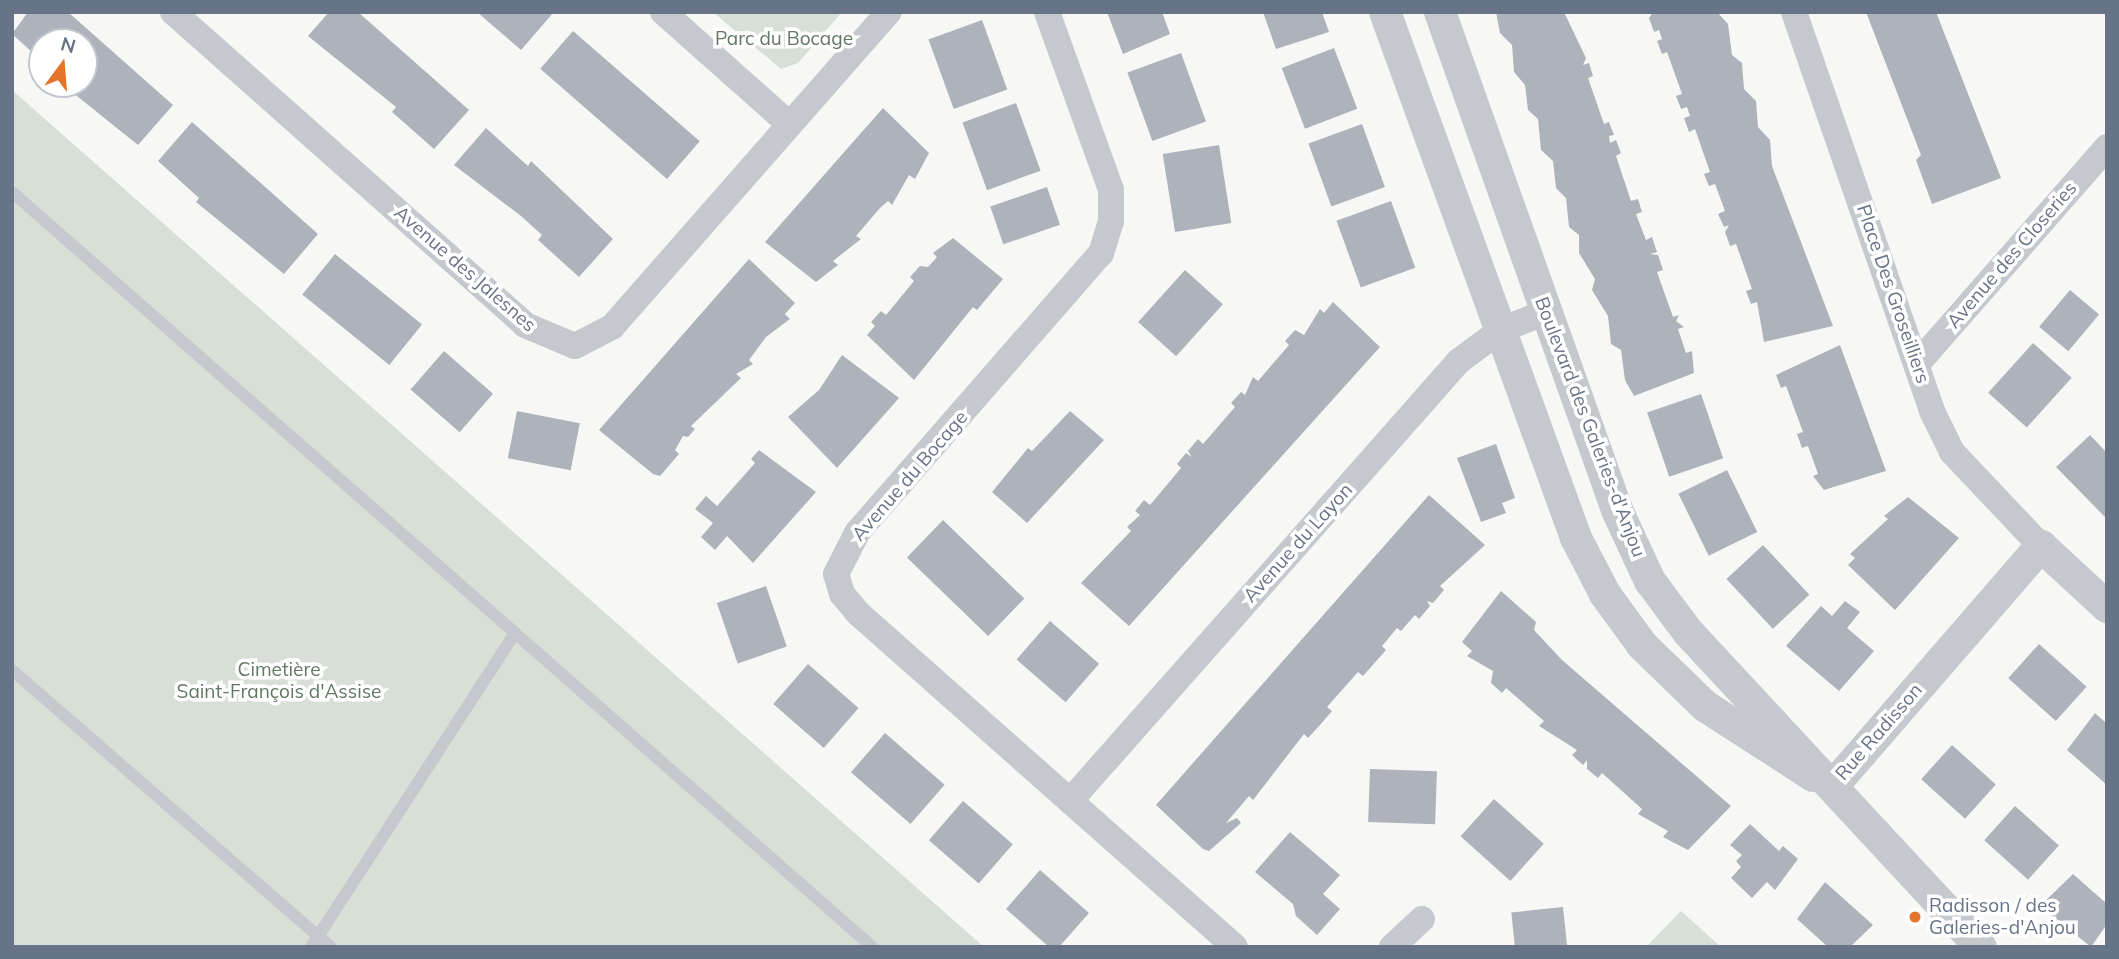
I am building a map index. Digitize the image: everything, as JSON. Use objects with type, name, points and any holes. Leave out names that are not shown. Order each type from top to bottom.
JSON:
[{"type":"street","name":"Avenue des Jalesnes","points":[[173,12],[526,324],[575,346],[611,327],[889,12]]},
{"type":"street","points":[[663,12],[789,124]]},
{"type":"street","name":"Avenue du Bocage","points":[[1047,12],[1111,190],[1111,221],[1101,253],[857,533],[836,575],[842,594],[859,614],[1235,947]]},
{"type":"street","points":[[1385,12],[1576,538],[1612,604],[1642,645],[1705,706],[1774,756],[1833,786]]},
{"type":"street","name":"Boulevard des Galeries-d'Anjou","points":[[1440,12],[1617,510],[1650,581],[1688,632],[1833,786]]},
{"type":"street","name":"Place Des Groseilliers","points":[[1794,12],[1952,452],[2041,546]]},
{"type":"street","name":"Avenue des Closeries","points":[[1918,363],[2107,147]]},
{"type":"street","name":"Avenue du Layon","points":[[1070,801],[1459,361],[1501,330],[1546,312]]},
{"type":"street","points":[[2041,546],[2107,607]]},
{"type":"street","name":"Rue Radisson","points":[[1981,947],[1833,786],[2041,546]]},
{"type":"street","points":[[1392,947],[1422,919]]},
{"type":"lane","points":[[12,192],[872,947]]},
{"type":"lane","points":[[315,941],[515,633]]},
{"type":"lane","points":[[12,670],[315,941],[331,947]]},
{"type":"green space","name":"Parc du Bocage","points":[[713,12],[842,12],[798,63],[781,69]]},
{"type":"green space","name":"Cimetière Saint-François d'Assise","points":[[12,90],[984,947],[12,947]]},
{"type":"green space","points":[[1681,911],[1721,947],[1646,947]]},
{"type":"building","points":[[28,12],[68,12],[86,28],[28,28],[28,48],[12,34]]},
{"type":"building","points":[[329,12],[358,12],[469,110],[434,149],[392,112],[396,107],[308,36]]},
{"type":"building","points":[[477,12],[554,12],[521,50]]},
{"type":"building","points":[[1107,12],[1162,12],[1170,34],[1123,54]]},
{"type":"building","points":[[1263,12],[1322,12],[1329,32],[1276,49]]},
{"type":"building","points":[[1496,12],[1564,12],[1586,58],[1583,65],[1589,63],[1593,76],[1588,78],[1604,124],[1609,122],[1614,135],[1609,136],[1610,143],[1616,140],[1621,153],[1616,156],[1631,201],[1638,199],[1642,212],[1636,214],[1646,240],[1652,237],[1657,252],[1650,254],[1658,255],[1663,270],[1657,272],[1673,317],[1679,315],[1676,321],[1684,327],[1678,329],[1686,353],[1692,351],[1694,373],[1634,396],[1625,380],[1621,350],[1611,344],[1608,316],[1592,290],[1595,279],[1579,253],[1579,235],[1569,227],[1566,198],[1556,188],[1553,161],[1541,150],[1538,119],[1528,110],[1525,85],[1514,72],[1512,45],[1500,33]]},
{"type":"building","points":[[1653,12],[1717,12],[1728,24],[1732,55],[1742,63],[1744,89],[1756,101],[1758,127],[1770,140],[1772,166],[1833,326],[1764,342],[1757,302],[1751,304],[1746,291],[1752,289],[1736,244],[1730,246],[1725,232],[1729,225],[1724,227],[1718,214],[1725,211],[1715,184],[1709,186],[1704,174],[1710,172],[1695,129],[1689,132],[1684,118],[1690,116],[1687,107],[1681,109],[1676,96],[1682,94],[1667,52],[1662,54],[1657,41],[1662,39],[1659,30],[1654,32],[1649,18]]},
{"type":"building","points":[[1866,12],[1936,12],[2001,178],[1932,204],[1916,160],[1921,155]]},
{"type":"building","points":[[982,20],[1007,90],[954,109],[928,39]]},
{"type":"building","points":[[573,31],[700,141],[667,179],[540,69]]},
{"type":"building","points":[[98,39],[173,105],[138,145],[79,98],[98,98]]},
{"type":"building","points":[[1334,48],[1357,109],[1305,129],[1282,68]]},
{"type":"building","points":[[1181,53],[1206,122],[1152,141],[1127,72]]},
{"type":"building","points":[[1016,103],[1041,171],[987,190],[962,122]]},
{"type":"building","points":[[883,108],[929,153],[915,179],[909,175],[892,205],[888,201],[880,208],[856,236],[861,239],[833,261],[838,265],[816,282],[765,242]]},
{"type":"building","points":[[192,122],[318,234],[284,274],[196,202],[199,198],[158,161]]},
{"type":"building","points":[[1362,124],[1385,187],[1331,206],[1308,143]]},
{"type":"building","points":[[486,128],[528,166],[531,161],[613,239],[579,277],[538,240],[542,235],[521,216],[454,165]]},
{"type":"building","points":[[1219,145],[1231,223],[1175,232],[1163,154]]},
{"type":"building","points":[[1047,187],[1060,225],[1003,244],[990,207]]},
{"type":"building","points":[[1391,201],[1415,268],[1361,288],[1336,221]]},
{"type":"building","points":[[953,238],[1003,279],[977,310],[973,307],[914,380],[867,335],[875,326],[871,322],[881,311],[886,315],[914,281],[910,277],[920,266],[928,267],[937,257],[933,253]]},
{"type":"building","points":[[335,254],[422,324],[389,365],[302,294]]},
{"type":"building","points":[[749,259],[795,303],[785,314],[790,319],[766,337],[749,360],[753,364],[736,374],[741,378],[691,426],[695,429],[688,437],[683,436],[675,450],[679,454],[660,476],[653,474],[599,430]]},
{"type":"building","points":[[1185,270],[1223,304],[1176,356],[1138,322]]},
{"type":"building","points":[[2070,290],[2099,314],[2068,351],[2039,327]]},
{"type":"building","points":[[1333,302],[1380,347],[1129,626],[1081,583],[1131,531],[1127,527],[1140,515],[1135,511],[1144,500],[1150,505],[1181,468],[1177,464],[1186,453],[1192,457],[1188,451],[1198,439],[1203,444],[1235,407],[1231,403],[1241,392],[1245,395],[1253,377],[1258,381],[1289,345],[1285,341],[1295,330],[1304,335],[1320,309],[1324,313]]},
{"type":"building","points":[[2033,343],[2072,378],[2027,428],[1988,393]]},
{"type":"building","points":[[1840,345],[1886,471],[1824,490],[1813,476],[1818,474],[1808,446],[1802,448],[1797,434],[1803,432],[1786,386],[1781,388],[1776,375]]},
{"type":"building","points":[[444,351],[493,394],[460,432],[411,389]]},
{"type":"building","points":[[842,355],[899,398],[837,468],[788,417],[819,390]]},
{"type":"building","points":[[1701,394],[1723,458],[1669,477],[1647,413]]},
{"type":"building","points":[[517,411],[580,423],[571,470],[508,458]]},
{"type":"building","points":[[1070,411],[1104,440],[1027,523],[992,492],[1028,448],[1032,451]]},
{"type":"building","points":[[2090,435],[2107,453],[2105,517],[2056,467]]},
{"type":"building","points":[[1496,444],[1515,498],[1502,503],[1506,513],[1481,522],[1457,458]]},
{"type":"building","points":[[759,450],[816,492],[753,563],[727,536],[715,550],[701,537],[713,523],[695,509],[706,496],[717,506],[755,463],[751,459]]},
{"type":"building","points":[[1727,470],[1757,532],[1709,556],[1678,494]]},
{"type":"building","points":[[1429,495],[1485,545],[1440,586],[1444,590],[1433,603],[1427,601],[1430,606],[1419,619],[1415,615],[1401,631],[1397,628],[1382,646],[1386,650],[1363,676],[1358,672],[1327,707],[1332,711],[1320,725],[1308,738],[1304,734],[1253,800],[1249,796],[1226,823],[1237,818],[1241,823],[1209,851],[1203,849],[1156,805]]},
{"type":"building","points":[[1908,497],[1959,538],[1895,610],[1848,565],[1855,558],[1850,554],[1888,519],[1884,516]]},
{"type":"building","points":[[943,520],[1024,598],[988,636],[907,557]]},
{"type":"building","points":[[1763,545],[1809,595],[1773,629],[1726,579]]},
{"type":"building","points":[[766,586],[787,647],[738,663],[717,603]]},
{"type":"building","points":[[1501,591],[1536,622],[1534,630],[1562,660],[1731,806],[1688,850],[1663,837],[1668,831],[1638,814],[1642,809],[1602,773],[1598,778],[1587,769],[1587,760],[1583,765],[1572,755],[1577,750],[1539,726],[1544,721],[1506,688],[1502,693],[1491,683],[1493,671],[1467,656],[1472,651],[1462,642]]},
{"type":"building","points":[[1845,601],[1860,612],[1847,628],[1874,651],[1839,691],[1786,646],[1821,606],[1832,616]]},
{"type":"building","points":[[1050,621],[1099,664],[1066,702],[1017,659]]},
{"type":"building","points":[[2039,644],[2087,687],[2056,721],[2008,678]]},
{"type":"building","points":[[808,664],[859,708],[824,748],[773,704]]},
{"type":"building","points":[[2095,713],[2107,724],[2107,785],[2067,750]]},
{"type":"building","points":[[885,733],[945,785],[911,824],[851,772]]},
{"type":"building","points":[[1952,745],[1996,784],[1965,819],[1921,779]]},
{"type":"building","points":[[1370,769],[1437,771],[1435,824],[1368,822]]},
{"type":"building","points":[[1494,799],[1544,844],[1510,881],[1461,836]]},
{"type":"building","points":[[963,801],[1013,844],[979,884],[929,840]]},
{"type":"building","points":[[2015,806],[2059,845],[2028,880],[1984,840]]},
{"type":"building","points":[[1750,824],[1779,851],[1783,846],[1798,859],[1775,890],[1767,882],[1752,898],[1731,878],[1741,867],[1736,861],[1742,855],[1730,845]]},
{"type":"building","points":[[1290,832],[1340,875],[1323,894],[1340,909],[1317,935],[1296,916],[1293,904],[1255,872]]},
{"type":"building","points":[[1040,870],[1089,913],[1059,947],[1049,947],[1006,909]]},
{"type":"building","points":[[2073,874],[2107,904],[2107,924],[2091,947],[2040,906]]},
{"type":"building","points":[[1825,882],[1873,925],[1850,947],[1828,947],[1797,919]]},
{"type":"building","points":[[1563,907],[1567,947],[1515,947],[1511,912]]},
{"type":"place","name":"Radisson / des Galeries-d'Anjou","points":[[1915,917]]}]
